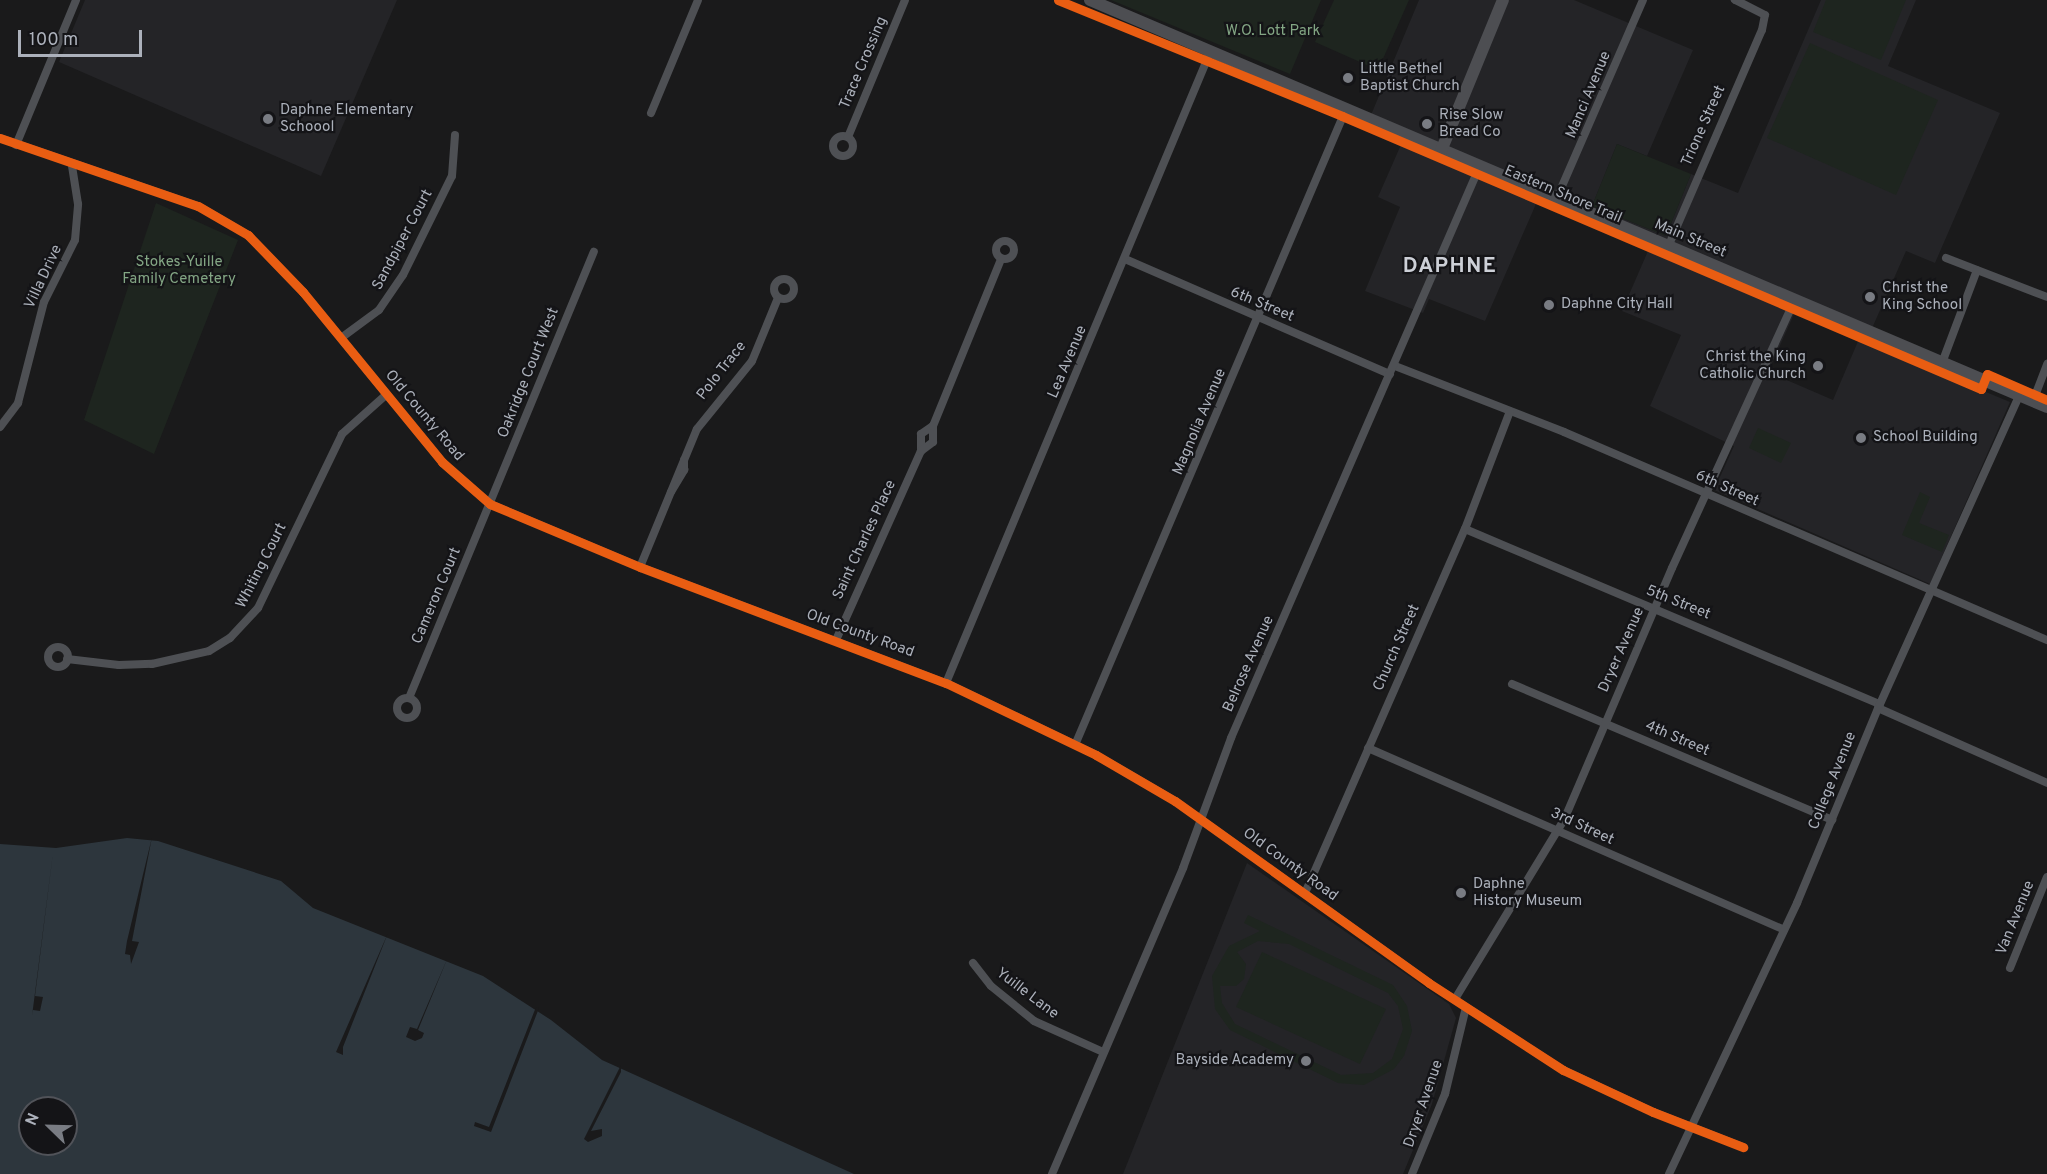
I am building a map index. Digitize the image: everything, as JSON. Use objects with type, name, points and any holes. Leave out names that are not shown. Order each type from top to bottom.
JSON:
[{"type":"main road","name":"Main Street","points":[[1090,0],[1211,50],[1556,201],[2047,407]]},
{"type":"main road","points":[[1441,151],[1503,0]]},
{"type":"street","points":[[16,145],[76,0]]},
{"type":"street","points":[[651,113],[698,0]]},
{"type":"street","name":"Trace Crossing","points":[[848,137],[905,0]]},
{"type":"street","name":"Manci Avenue","points":[[1556,201],[1643,0]]},
{"type":"street","name":"Trione Street","points":[[1668,247],[1765,15],[1735,0]]},
{"type":"street","name":"Lea Avenue","points":[[946,683],[1211,50]]},
{"type":"street","name":"Magnolia Avenue","points":[[1075,745],[1259,318],[1346,109]]},
{"type":"street","name":"Sandpiper Court","points":[[341,338],[379,310],[403,275],[452,176],[455,135]]},
{"type":"street","name":"Old County Road","points":[[0,138],[72,166],[198,206],[234,225],[262,248],[341,338],[386,395],[462,483],[490,504],[639,567],[946,683],[1075,745],[1201,819],[1466,1007],[1563,1070],[1692,1128],[1743,1147]]},
{"type":"street","name":"Villa Drive","points":[[0,426],[21,394],[42,310],[75,240],[78,204],[72,166]]},
{"type":"street","name":"Belrose Avenue","points":[[1052,1174],[1103,1052],[1123,1013],[1236,727],[1479,168]]},
{"type":"street","name":"Oakridge Court West","points":[[490,504],[594,252]]},
{"type":"street","points":[[1946,258],[2047,297]]},
{"type":"street","name":"Saint Charles Place","points":[[921,451],[933,442],[933,426],[1001,259]]},
{"type":"street","name":"6th Street","points":[[1125,259],[1259,318],[1393,370],[1510,411],[2047,640]]},
{"type":"street","points":[[1942,363],[1977,270]]},
{"type":"street","name":"Polo Trace","points":[[639,567],[684,460],[708,411],[752,361],[778,298]]},
{"type":"street","name":"Dryer Avenue","points":[[1455,999],[1559,830],[1706,494],[1794,301]]},
{"type":"street","points":[[2033,400],[2047,364]]},
{"type":"street","name":"Whiting Court","points":[[67,659],[119,666],[152,664],[209,651],[230,638],[258,608],[342,434],[386,395]]},
{"type":"street","name":"College Avenue","points":[[1669,1174],[1784,930],[1879,706],[1933,591],[2019,396]]},
{"type":"street","name":"Church Street","points":[[1305,893],[1465,529],[1510,411]]},
{"type":"street","name":"Saint Charles Place","points":[[836,640],[921,451],[921,434],[933,426]]},
{"type":"street","name":"Cameron Court","points":[[409,698],[490,504]]},
{"type":"street","name":"5th Street","points":[[1465,529],[1879,706],[2047,783]]},
{"type":"street","name":"4th Street","points":[[1512,684],[1832,820]]},
{"type":"street","name":"3rd Street","points":[[1368,748],[1784,930]]},
{"type":"street","name":"Van Avenue","points":[[2010,968],[2047,877]]},
{"type":"street","name":"Yuille Lane","points":[[974,963],[991,986],[1034,1021],[1103,1052]]},
{"type":"street","name":"Dryer Avenue","points":[[1413,1174],[1445,1094],[1466,1007]]},
{"type":"shaded area","name":"Daphne Elementary Schoool","points":[[85,0],[397,0],[321,176],[59,62]]},
{"type":"shaded area","points":[[1419,0],[1574,0],[1693,50],[1647,156],[1617,144],[1592,206],[1666,236],[1691,174],[1738,193],[1821,0],[1916,0],[1888,66],[2000,113],[1935,263],[1906,251],[1866,342],[2010,402],[1930,584],[1714,490],[1734,446],[1650,406],[1681,335],[1622,311],[1651,244],[1539,197],[1485,321],[1429,299],[1423,313],[1365,291],[1400,207],[1378,197],[1407,131],[1371,115]],"holes":[[[1795,312],[1859,339],[1833,400],[1768,372]]]},
{"type":"shaded area","points":[[127,838],[158,841],[281,881],[313,908],[483,976],[551,1020],[602,1060],[854,1174],[0,1174],[0,844],[56,848]]},
{"type":"shaded area","name":"Bayside Academy","points":[[1247,863],[1449,1004],[1456,1018],[1432,1104],[1403,1174],[1123,1174]]},
{"type":"green space","name":"W.O. Lott Park","points":[[1111,0],[1321,0],[1290,74]]},
{"type":"green space","points":[[1334,0],[1409,0],[1378,70],[1315,42]]},
{"type":"green space","points":[[1826,0],[1906,0],[1881,60],[1813,32]]},
{"type":"green space","points":[[1810,43],[1938,100],[1896,195],[1767,138]]},
{"type":"green space","points":[[1617,144],[1691,174],[1666,236],[1592,206]]},
{"type":"green space","name":"Stokes-Yuille Family Cemetery","points":[[156,203],[238,240],[154,454],[84,420]]},
{"type":"green space","points":[[1758,428],[1791,443],[1781,463],[1749,448]]},
{"type":"green space","points":[[1920,492],[1930,497],[1919,523],[1949,535],[1942,552],[1902,535]]},
{"type":"green space","points":[[1248,915],[1393,985],[1407,1006],[1412,1031],[1404,1056],[1394,1069],[1364,1085],[1338,1083],[1230,1030],[1215,1009],[1212,976],[1229,946],[1260,931],[1244,923]],"holes":[[[1258,941],[1289,944],[1388,993],[1398,1006],[1403,1029],[1392,1059],[1373,1073],[1341,1075],[1235,1024],[1222,1003],[1220,986],[1236,986],[1244,979],[1246,964],[1237,952]]]},
{"type":"green space","points":[[1262,952],[1386,1009],[1360,1064],[1236,1007]]},
{"type":"pier","points":[[152,837],[132,941],[139,942],[131,964],[130,955],[125,954],[127,941]]},
{"type":"pier","points":[[54,845],[35,996],[43,997],[40,1011],[33,1010],[32,1016]]},
{"type":"pier","points":[[388,933],[343,1047],[343,1055],[336,1052]]},
{"type":"pier","points":[[448,957],[418,1030],[424,1033],[422,1038],[415,1041],[406,1037],[410,1027],[417,1029]]},
{"type":"pier","points":[[536,1007],[539,1008],[491,1132],[474,1126],[475,1122],[489,1127]]},
{"type":"pier","points":[[621,1065],[621,1072],[591,1131],[602,1129],[602,1136],[588,1142],[584,1139]]},
{"type":"cycle path","name":"Eastern Shore Trail","points":[[1058,0],[1342,116],[1981,389],[1987,374],[2047,400]]},
{"type":"cycle path","points":[[0,138],[198,206],[248,235],[303,292],[442,462],[490,504],[640,567],[946,683],[1096,755],[1175,801],[1429,983],[1563,1070],[1653,1112],[1743,1147]]},
{"type":"place","name":"Little Bethel Baptist Church","points":[[1348,78]]},
{"type":"place","name":"Daphne Elementary Schoool","points":[[268,119]]},
{"type":"place","name":"Rise Slow Bread Co","points":[[1427,124]]},
{"type":"place","name":"Christ the King School","points":[[1870,297]]},
{"type":"place","name":"Daphne City Hall","points":[[1549,305]]},
{"type":"place","name":"Christ the King Catholic Church","points":[[1818,366]]},
{"type":"place","name":"School Building","points":[[1861,438]]},
{"type":"place","name":"Daphne History Museum","points":[[1461,893]]},
{"type":"place","name":"Bayside Academy","points":[[1306,1061]]},
{"type":"district","name":"DAPHNE","points":[[1450,267]]}]
